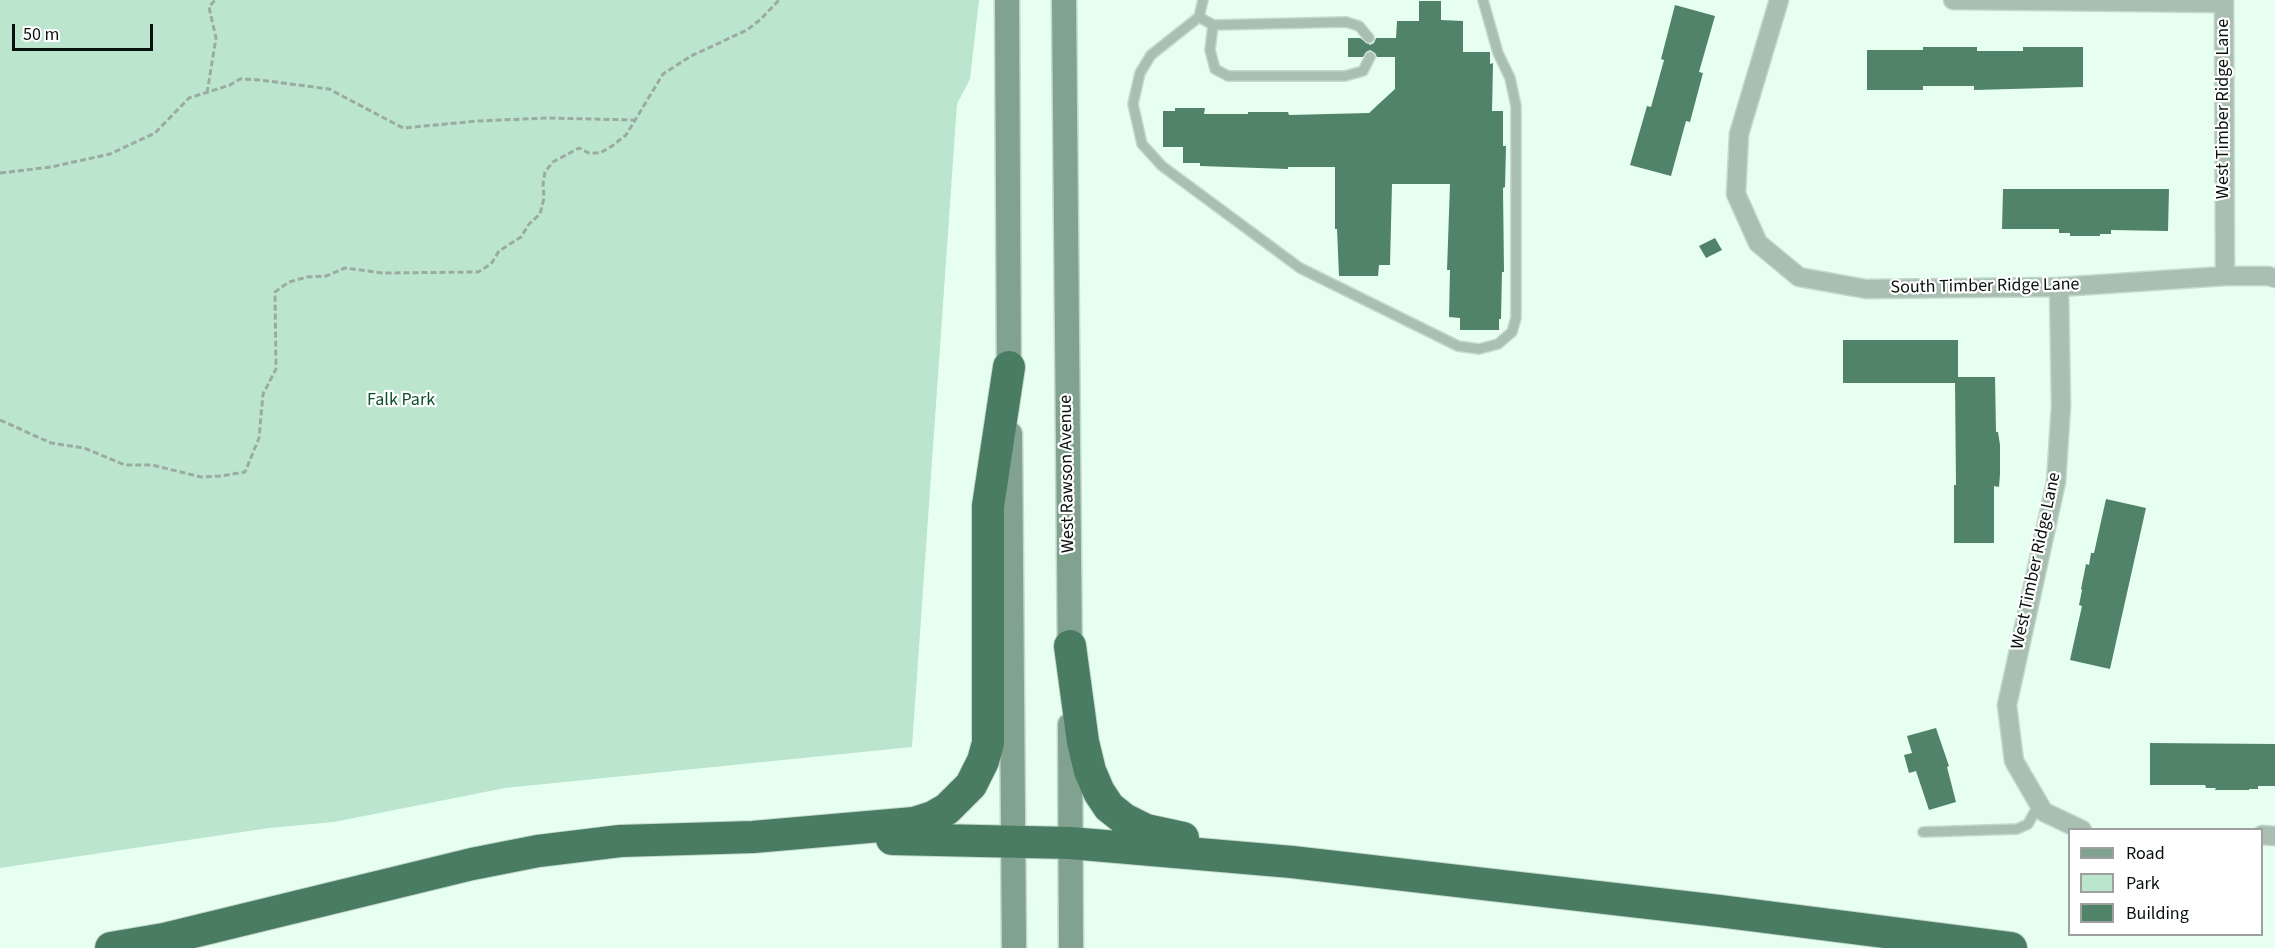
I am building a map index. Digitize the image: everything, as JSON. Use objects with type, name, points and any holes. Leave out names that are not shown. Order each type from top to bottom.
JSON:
[{"type":"highway","points":[[753,837],[914,823],[933,817],[947,809],[971,784],[978,773],[988,743],[988,506],[1009,367]]},
{"type":"highway","points":[[1070,645],[1083,742],[1090,771],[1099,792],[1109,807],[1124,819],[1146,830],[1234,846],[1292,862]]},
{"type":"highway","points":[[111,948],[164,939],[472,864],[538,851],[640,839],[753,837],[1070,843],[1292,862],[1650,903],[2011,948]]},
{"type":"main road","points":[[1007,0],[1014,948]]},
{"type":"main road","name":"West Rawson Avenue","points":[[1064,0],[1071,948]]},
{"type":"street","name":"South Timber Ridge Lane","points":[[1779,0],[1739,134],[1736,194],[1758,243],[1799,277],[1866,289],[2059,287],[2225,276]]},
{"type":"street","points":[[1953,0],[2224,2]]},
{"type":"street","name":"West Timber Ridge Lane","points":[[2224,2],[2225,276]]},
{"type":"street","points":[[2225,276],[2275,278]]},
{"type":"street","name":"West Timber Ridge Lane","points":[[2039,804],[2014,761],[2007,705],[2056,482],[2061,405],[2059,287]]},
{"type":"street","points":[[2039,804],[2044,812],[2078,828]]},
{"type":"lane","points":[[1203,0],[1199,17],[1151,54],[1140,73],[1133,104],[1142,144],[1162,166],[1300,268],[1458,346],[1479,349],[1498,344],[1512,332],[1516,318],[1516,106],[1510,78],[1498,53],[1483,0]]},
{"type":"lane","points":[[1199,17],[1213,25],[1346,22],[1359,26],[1369,38]]},
{"type":"lane","points":[[1213,25],[1210,50],[1215,69],[1228,76],[1345,76],[1363,71],[1370,57]]},
{"type":"lane","points":[[1923,832],[2017,828],[2028,824],[2039,804]]},
{"type":"path","points":[[207,93],[216,38],[209,7],[215,0]]},
{"type":"path","points":[[0,420],[51,443],[84,448],[125,465],[152,465],[201,477],[246,472],[259,438],[263,394],[276,369],[275,292],[289,282],[307,277],[326,276],[345,268],[383,273],[478,272],[490,264],[499,251],[521,237],[540,214],[544,198],[544,172],[553,162],[579,148],[589,153],[600,153],[626,135],[663,74],[691,56],[747,30],[779,0]]},
{"type":"path","points":[[0,173],[51,167],[110,153],[155,133],[189,98],[240,79],[329,89],[403,128],[547,118],[635,120]]},
{"type":"green space","name":"Falk Park","points":[[0,0],[979,0],[970,79],[957,104],[912,747],[505,788],[334,822],[269,828],[0,868]]},
{"type":"building","points":[[1419,1],[1441,1],[1441,20],[1463,21],[1463,52],[1490,52],[1490,64],[1493,63],[1492,111],[1503,111],[1503,146],[1506,146],[1505,187],[1503,188],[1504,272],[1502,272],[1499,330],[1460,330],[1460,318],[1449,317],[1450,270],[1447,270],[1450,184],[1392,184],[1390,265],[1379,265],[1378,276],[1339,276],[1337,229],[1335,229],[1335,167],[1288,167],[1288,169],[1200,166],[1200,163],[1183,163],[1183,147],[1163,147],[1163,111],[1175,111],[1175,108],[1205,108],[1204,114],[1369,113],[1395,89],[1395,57],[1377,57],[1370,50],[1363,57],[1348,57],[1348,38],[1360,38],[1370,45],[1376,38],[1396,38],[1397,21],[1419,21]]},
{"type":"building","points":[[1675,5],[1715,16],[1699,72],[1703,73],[1690,122],[1686,121],[1671,176],[1630,165],[1647,106],[1651,107],[1664,60],[1661,59]]},
{"type":"building","points":[[1923,47],[1977,47],[1977,51],[2023,51],[2023,47],[2083,47],[2083,87],[1974,90],[1974,86],[1923,86],[1923,90],[1867,90],[1867,50],[1923,50]]},
{"type":"building","points":[[2003,189],[2169,189],[2168,231],[2111,230],[2111,234],[2100,234],[2100,236],[2070,236],[2070,233],[2059,233],[2059,229],[2002,229]]},
{"type":"building","points":[[1715,238],[1722,250],[1706,258],[1699,246]]},
{"type":"building","points":[[1843,340],[1958,340],[1958,377],[1995,377],[1996,432],[1998,432],[2000,445],[2000,474],[1999,487],[1994,486],[1994,543],[1954,543],[1955,383],[1843,383]]},
{"type":"building","points":[[2106,499],[2146,508],[2110,669],[2070,660],[2082,606],[2079,605],[2086,564],[2089,565],[2091,553],[2094,553]]},
{"type":"building","points":[[1936,728],[1949,766],[1947,767],[1956,802],[1929,810],[1916,771],[1909,773],[1904,755],[1912,753],[1907,736]]},
{"type":"building","points":[[2150,743],[2275,744],[2275,786],[2258,786],[2258,789],[2249,790],[2215,790],[2216,788],[2206,788],[2205,785],[2150,785]]}]
